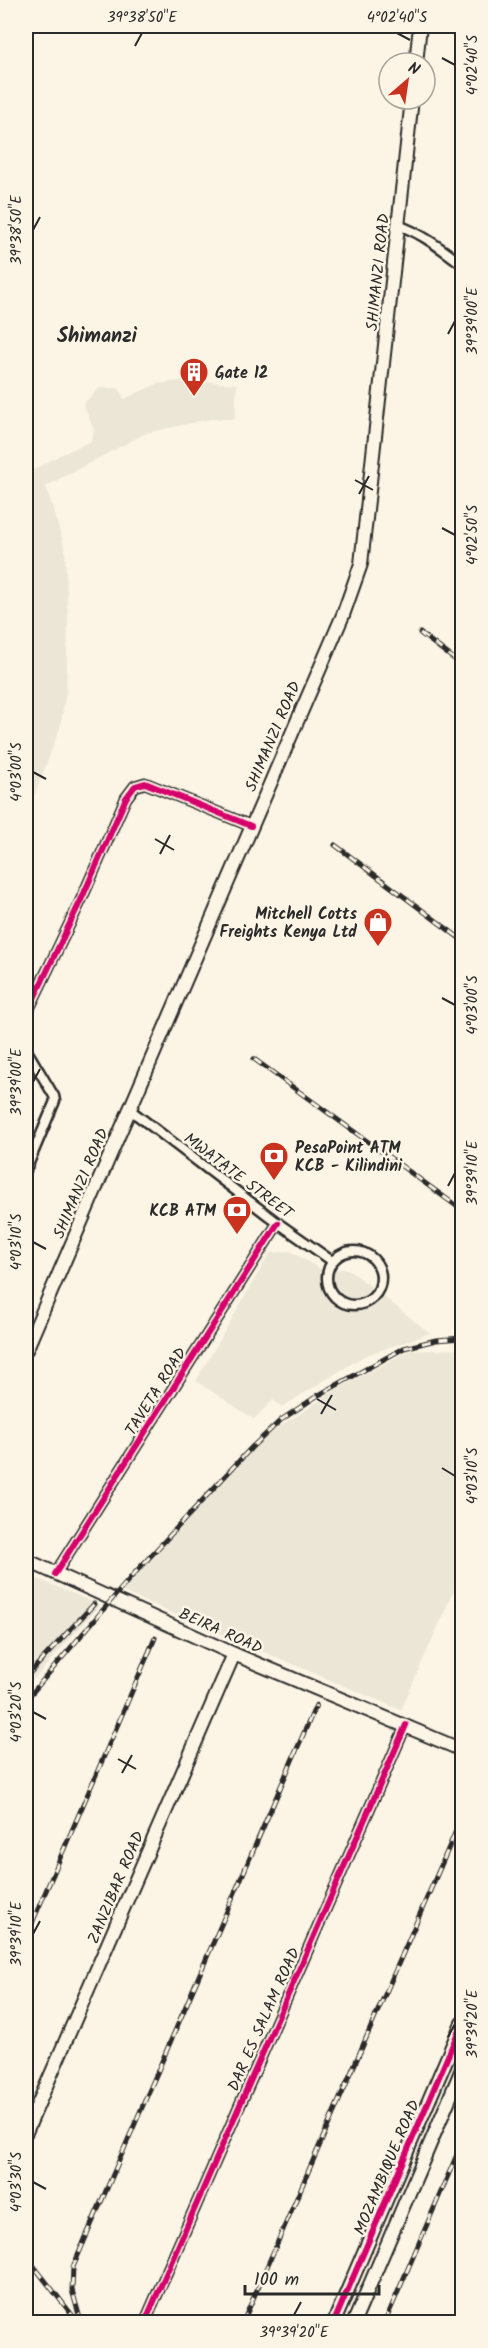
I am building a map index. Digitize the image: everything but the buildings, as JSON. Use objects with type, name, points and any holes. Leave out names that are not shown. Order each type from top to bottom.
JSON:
[{"type":"main road","points":[[417,51],[420,26]]},
{"type":"main road","name":"SHIMANZI ROAD","points":[[26,1350],[343,615],[361,564],[411,111]]},
{"type":"main road","name":"BEIRA ROAD","points":[[26,1560],[234,1654],[406,1725]]},
{"type":"main road","name":"ZANZIBAR ROAD","points":[[26,2132],[234,1654]]},
{"type":"main road","points":[[406,1725],[462,1750]]},
{"type":"main road","name":"MOZAMBIQUE ROAD","points":[[334,2322],[462,2023]]},
{"type":"main road","name":"MOZAMBIQUE ROAD","points":[[354,2322],[462,2069]]},
{"type":"street","points":[[398,225],[431,241],[462,264]]},
{"type":"street","points":[[26,1015],[126,798],[135,786],[145,783],[251,826]]},
{"type":"street","points":[[26,1049],[55,1101],[26,1170]]},
{"type":"street","name":"MWATATE STREET","points":[[129,1110],[332,1261]]},
{"type":"street","name":"TAVETA ROAD","points":[[55,1574],[278,1223]]},
{"type":"street","points":[[356,1250],[372,1257],[378,1264],[382,1282],[374,1298],[366,1303],[348,1305],[333,1295],[327,1278],[332,1261],[339,1255],[356,1250]]},
{"type":"street","name":"DAR ES SALAM ROAD","points":[[145,2322],[406,1725]]},
{"type":"shaded area","points":[[187,380],[237,384],[235,419],[210,419],[146,433],[46,486],[65,549],[68,622],[66,693],[60,728],[26,818],[26,474],[91,441],[94,430],[83,404],[100,388],[119,388],[124,399],[157,384]]},
{"type":"shaded area","points":[[290,1251],[322,1270],[348,1269],[430,1333],[364,1356],[282,1407],[273,1400],[254,1419],[196,1381],[270,1253]]},
{"type":"shaded area","points":[[462,1349],[462,1572],[401,1710],[118,1590],[243,1456],[276,1429],[342,1386],[408,1351]]},
{"type":"shaded area","points":[[26,1574],[100,1605],[26,1688]]},
{"type":"railway","points":[[420,633],[462,665]]},
{"type":"railway","points":[[335,845],[462,940]]},
{"type":"railway","points":[[254,1059],[462,1210]]},
{"type":"railway","points":[[26,1700],[132,1576],[252,1447],[281,1420],[317,1396],[404,1348],[436,1340],[462,1338]]},
{"type":"railway","points":[[26,1677],[94,1604]]},
{"type":"railway","points":[[26,1937],[155,1638]]},
{"type":"railway","points":[[81,2322],[72,2290],[73,2267],[316,1705]]},
{"type":"railway","points":[[243,2322],[462,1817]]},
{"type":"railway","points":[[385,2322],[462,2143]]},
{"type":"railway","points":[[26,2256],[76,2320]]},
{"type":"cycle path","points":[[26,1015],[82,898],[126,798],[135,786],[145,783],[251,826]]},
{"type":"cycle path","points":[[55,1574],[278,1223]]},
{"type":"cycle path","points":[[145,2322],[406,1725]]},
{"type":"cycle path","points":[[334,2322],[462,2023]]},
{"type":"place","name":"Gate 12","points":[[194,398]]},
{"type":"place","name":"Mitchell Cotts Freights Kenya Ltd","points":[[378,948]]},
{"type":"place","name":"PesaPoint ATM KCB - Kilindini","points":[[274,1182]]},
{"type":"place","name":"KCB ATM","points":[[237,1236]]},
{"type":"district","name":"Shimanzi","points":[[97,335]]}]
